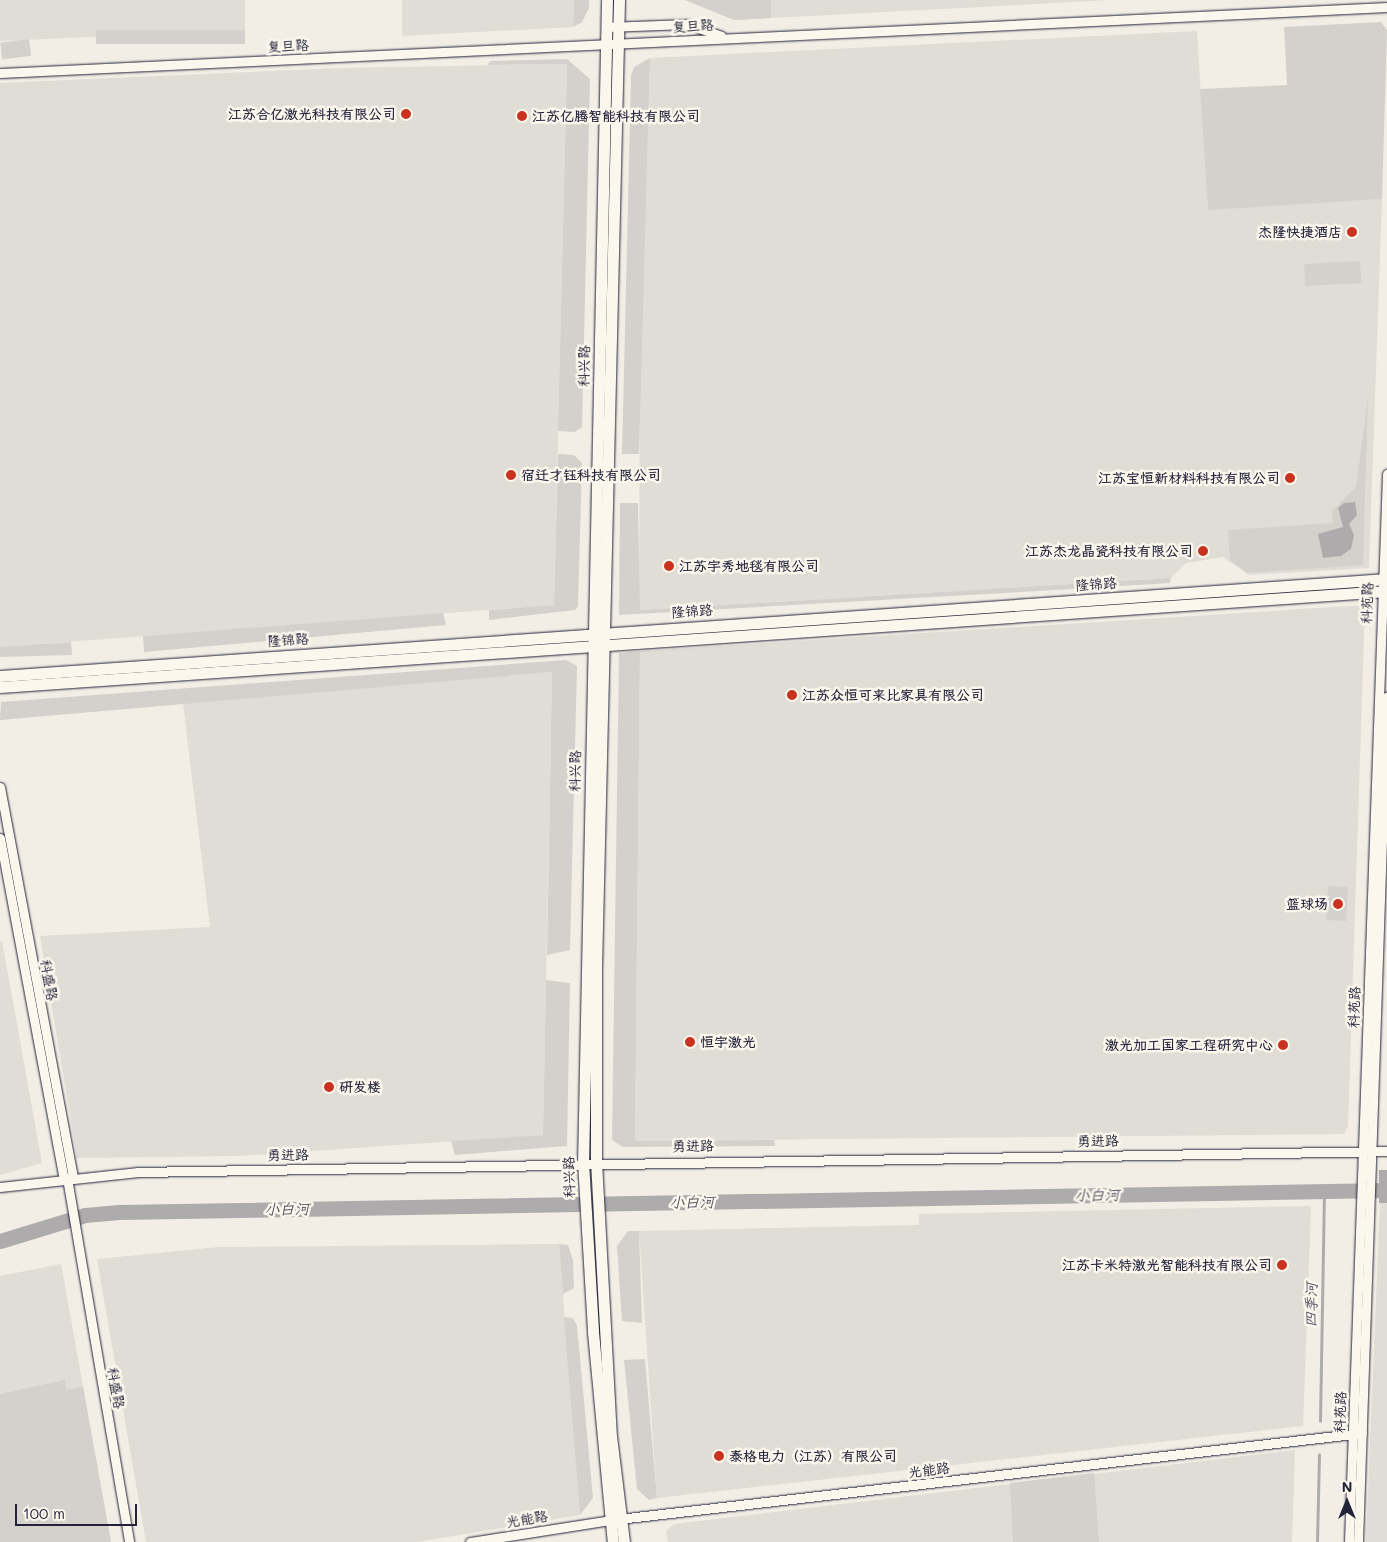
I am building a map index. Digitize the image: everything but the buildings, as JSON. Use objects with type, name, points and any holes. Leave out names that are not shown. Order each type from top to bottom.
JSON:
[{"type":"main road","name":"科兴路","points":[[599,632],[607,0]]},
{"type":"main road","name":"科兴路","points":[[619,0],[583,1181],[585,1225],[615,1519],[624,1542]]},
{"type":"main road","name":"隆锦路","points":[[0,676],[599,632],[1384,580]]},
{"type":"main road","name":"隆锦路","points":[[0,687],[598,644],[1384,592]]},
{"type":"main road","name":"科兴路","points":[[598,644],[596,1181],[615,1519],[613,1542]]},
{"type":"street","name":"复旦路","points":[[0,73],[606,46],[726,37],[1387,7]]},
{"type":"street","points":[[606,27],[687,24],[726,37]]},
{"type":"street","name":"科苑路","points":[[1358,1542],[1360,1151],[1384,592],[1387,474]]},
{"type":"street","name":"科苑路","points":[[1350,1542],[1371,1208],[1387,696]]},
{"type":"street","name":"科盛路","points":[[0,787],[129,1542]]},
{"type":"street","name":"科盛路","points":[[0,838],[68,1178]]},
{"type":"street","name":"勇进路","points":[[0,1187],[68,1178],[138,1172],[596,1161],[1387,1150]]},
{"type":"street","name":"光能路","points":[[470,1542],[615,1519],[1358,1434]]},
{"type":"shaded area","points":[[0,0],[245,0],[245,30],[0,41]]},
{"type":"shaded area","points":[[402,0],[574,0],[573,27],[402,36]]},
{"type":"shaded area","points":[[574,0],[589,0],[589,8],[582,22],[573,27]]},
{"type":"shaded area","points":[[685,0],[1111,0],[734,20]]},
{"type":"shaded area","points":[[685,0],[771,0],[771,18],[734,20]]},
{"type":"shaded area","points":[[1381,22],[1387,30],[1382,199],[1208,210],[1200,89],[1287,85],[1284,27]]},
{"type":"shaded area","points":[[96,30],[245,30],[245,44],[96,44]]},
{"type":"shaded area","points":[[1197,31],[1208,209],[1382,199],[1369,568],[1249,575],[1223,557],[1186,563],[1171,578],[639,610],[640,380],[650,58]]},
{"type":"shaded area","points":[[29,39],[31,56],[2,59],[0,43]]},
{"type":"shaded area","points":[[650,58],[639,454],[622,454],[631,76],[634,67]]},
{"type":"shaded area","points":[[567,59],[590,79],[582,427],[575,432],[558,431],[567,64],[487,65],[491,61]]},
{"type":"shaded area","points":[[567,64],[554,605],[0,647],[0,83],[341,68]]},
{"type":"shaded area","points":[[1360,261],[1361,283],[1305,286],[1304,264]]},
{"type":"shaded area","points":[[1368,398],[1363,565],[1247,573],[1230,560],[1228,530],[1333,523],[1332,511],[1356,487]]},
{"type":"shaded area","points":[[558,454],[574,455],[582,463],[578,606],[575,610],[489,620],[489,610],[554,605]]},
{"type":"shaded area","points":[[1355,502],[1357,515],[1349,524],[1354,535],[1351,549],[1341,556],[1323,558],[1318,534],[1343,527],[1338,508],[1344,503]]},
{"type":"shaded area","points":[[620,503],[638,503],[640,610],[1171,578],[1170,583],[619,615]]},
{"type":"shaded area","points":[[1365,605],[1348,1126],[1344,1134],[635,1141],[640,651]]},
{"type":"shaded area","points":[[443,613],[446,625],[144,652],[143,636]]},
{"type":"shaded area","points":[[71,642],[72,655],[0,657],[0,647]]},
{"type":"shaded area","points":[[640,651],[635,1141],[774,1140],[775,1146],[623,1147],[612,1140],[619,653]]},
{"type":"shaded area","points":[[566,660],[577,666],[570,950],[547,955],[552,672],[0,720],[1,702]]},
{"type":"shaded area","points":[[552,672],[543,1135],[239,1156],[77,1158],[40,936],[210,927],[183,703]]},
{"type":"shaded area","name":"篮球场","points":[[1328,886],[1348,887],[1346,921],[1326,920]]},
{"type":"shaded area","points":[[2,941],[42,1163],[0,1175],[0,942]]},
{"type":"shaded area","points":[[546,980],[570,983],[567,1146],[455,1155],[451,1141],[543,1135]]},
{"type":"shaded area","points":[[1379,1170],[1387,1170],[1387,1203],[1379,1203]]},
{"type":"shaded area","points":[[1380,1203],[1387,1203],[1387,1542],[1366,1542]]},
{"type":"shaded area","points":[[1311,1206],[1303,1426],[657,1498],[639,1231],[919,1225],[919,1214]]},
{"type":"shaded area","points":[[628,1231],[639,1231],[642,1323],[622,1321],[617,1246]]},
{"type":"shaded area","points":[[559,1244],[580,1515],[417,1542],[146,1542],[97,1259],[219,1247]]},
{"type":"shaded area","points":[[559,1244],[568,1245],[573,1260],[574,1288],[563,1294]]},
{"type":"shaded area","points":[[61,1264],[111,1542],[0,1542],[0,1276]]},
{"type":"shaded area","points":[[564,1317],[573,1318],[577,1326],[593,1498],[580,1515]]},
{"type":"shaded area","points":[[645,1359],[657,1498],[649,1500],[637,1489],[624,1360]]},
{"type":"shaded area","points":[[65,1380],[66,1390],[83,1387],[111,1542],[0,1542],[0,1394]]},
{"type":"shaded area","points":[[1295,1450],[1292,1542],[668,1542],[666,1531],[674,1524]]},
{"type":"shaded area","points":[[1094,1473],[1099,1542],[1013,1542],[1010,1483]]},
{"type":"waterway","name":"四季河","points":[[1320,1421],[1324,1190]]},
{"type":"waterway","name":"小白河","points":[[0,1241],[85,1215],[119,1212],[1387,1190]]},
{"type":"waterway","name":"四季河","points":[[1317,1542],[1319,1455]]},
{"type":"place","name":"江苏合亿激光科技有限公司","points":[[406,114]]},
{"type":"place","name":"江苏亿腾智能科技有限公司","points":[[522,116]]},
{"type":"place","name":"杰隆快捷酒店","points":[[1352,232]]},
{"type":"place","name":"宿迁才钰科技有限公司","points":[[511,475]]},
{"type":"place","name":"江苏宝恒新材料科技有限公司","points":[[1290,478]]},
{"type":"place","name":"江苏杰龙晶瓷科技有限公司","points":[[1203,551]]},
{"type":"place","name":"江苏宇秀地毯有限公司","points":[[669,566]]},
{"type":"place","name":"江苏众恒可来比家具有限公司","points":[[792,695]]},
{"type":"place","name":"篮球场","points":[[1338,904]]},
{"type":"place","name":"恒宇激光","points":[[690,1042]]},
{"type":"place","name":"激光加工国家工程研究中心","points":[[1283,1045]]},
{"type":"place","name":"研发楼","points":[[329,1087]]},
{"type":"place","name":"江苏卡米特激光智能科技有限公司","points":[[1282,1265]]},
{"type":"place","name":"泰格电力（江苏）有限公司","points":[[719,1456]]}]
